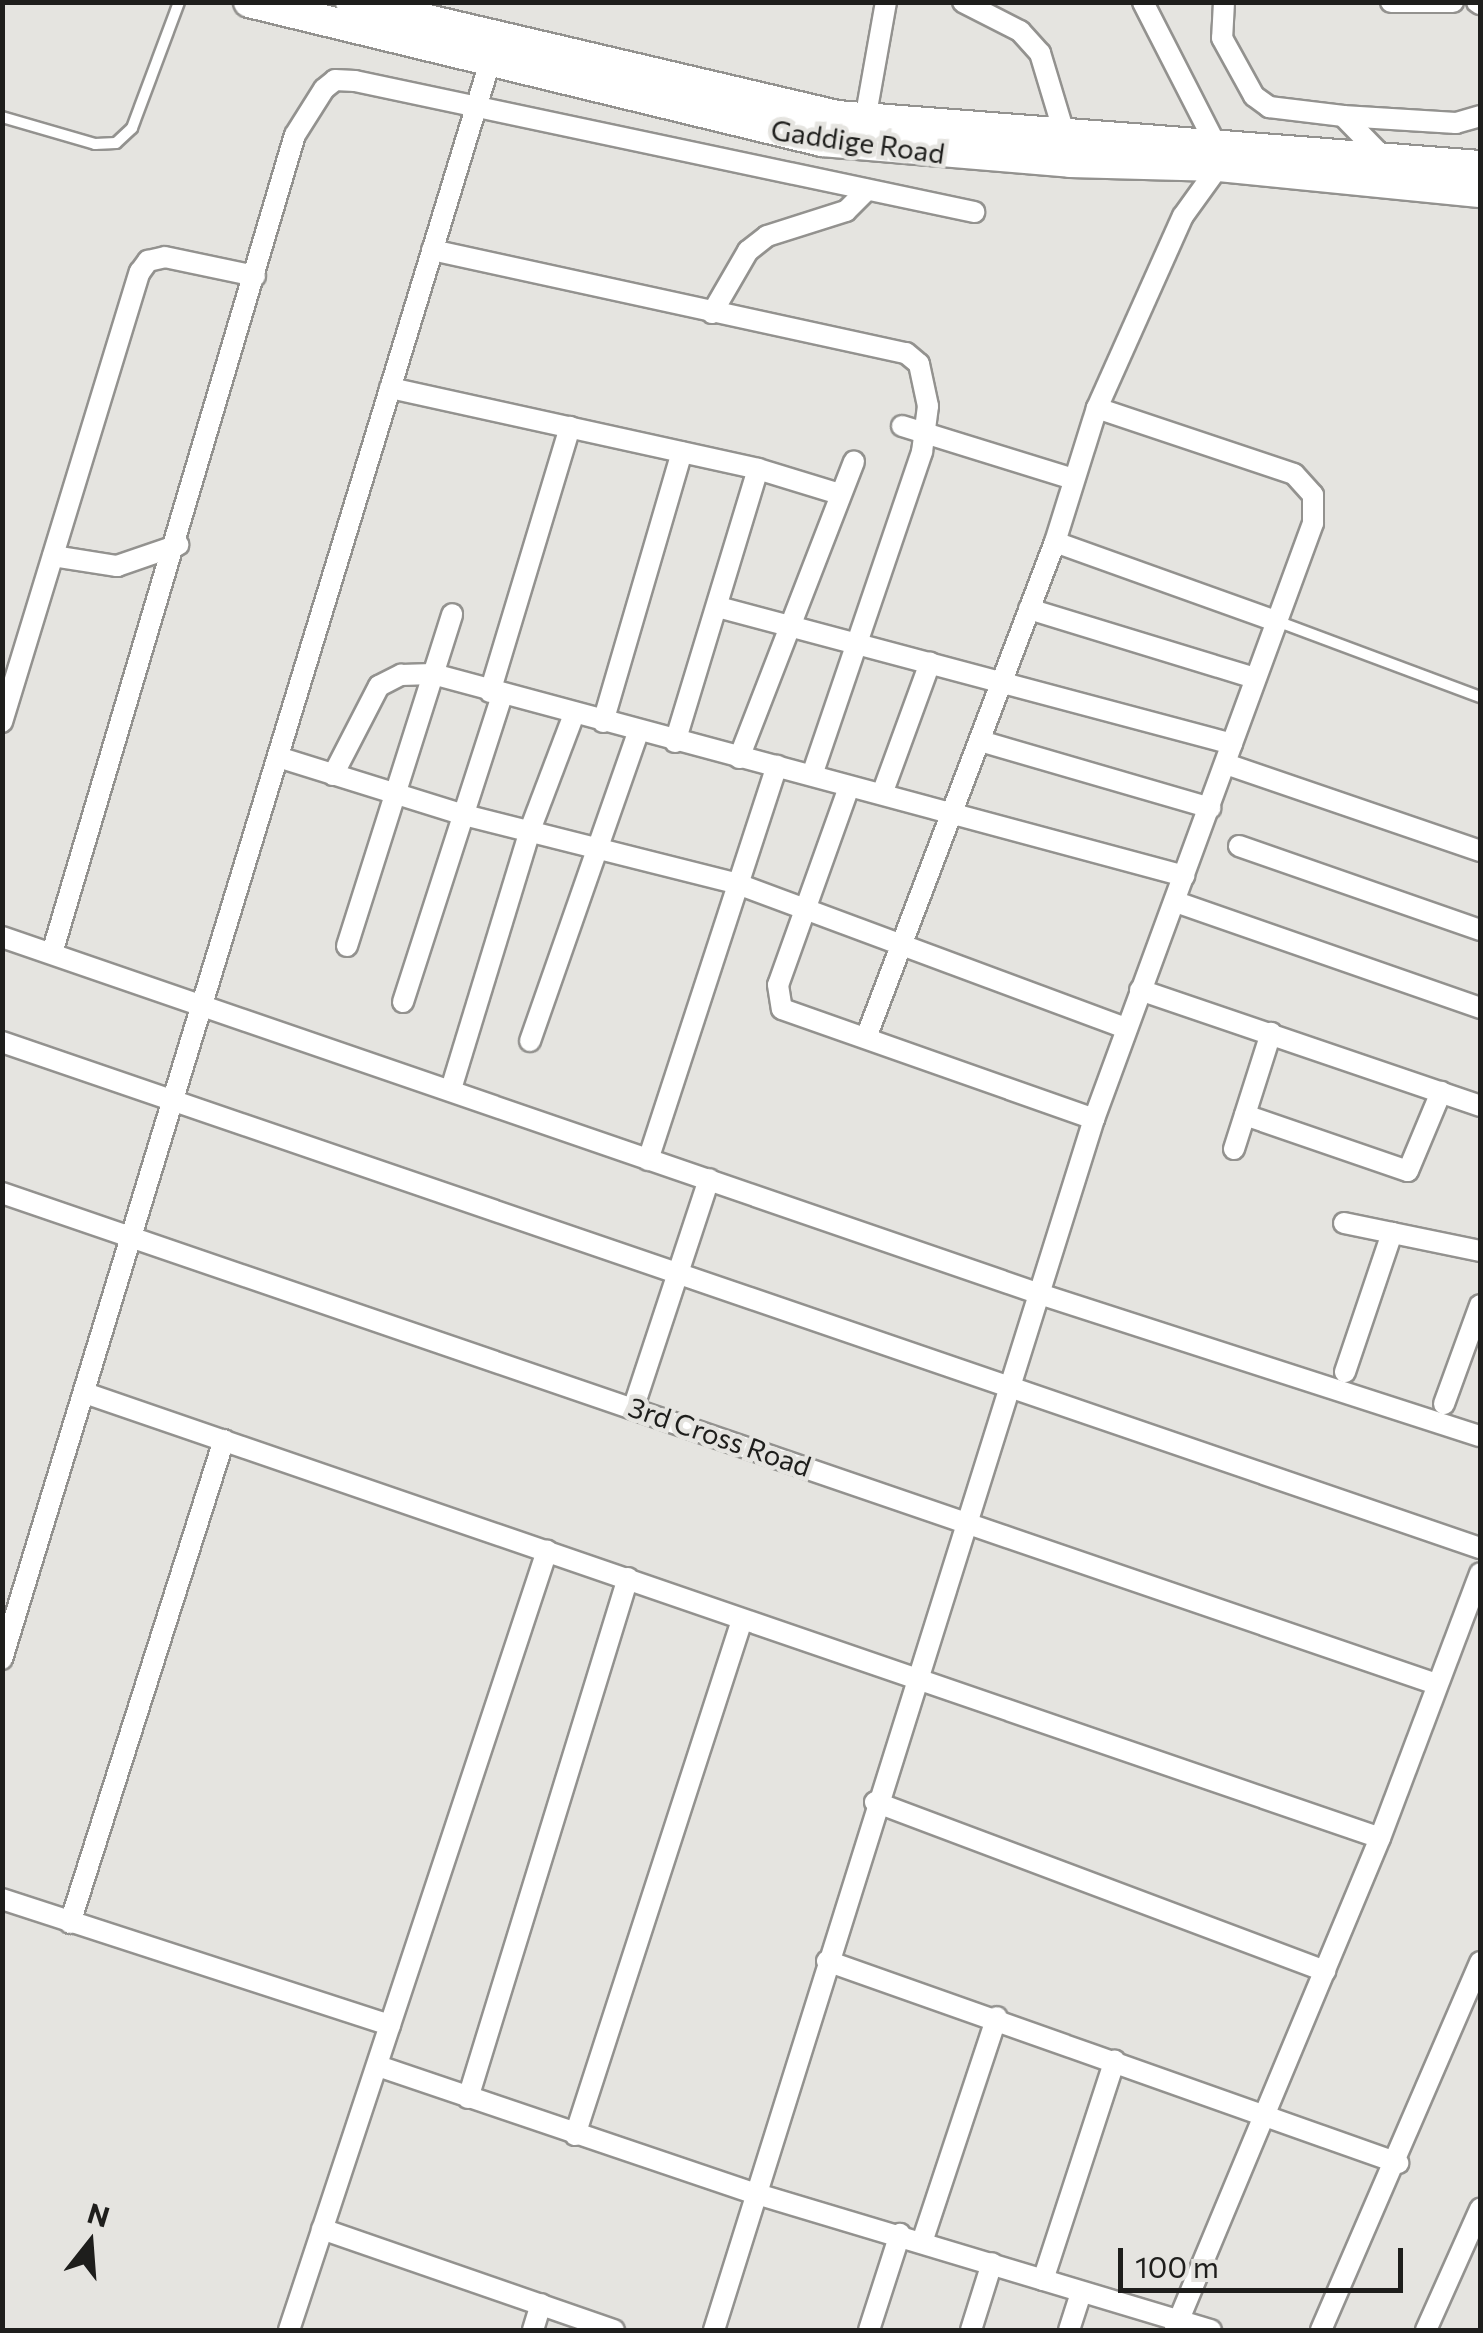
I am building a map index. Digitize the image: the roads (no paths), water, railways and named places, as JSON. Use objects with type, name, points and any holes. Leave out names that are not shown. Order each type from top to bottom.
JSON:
[{"type":"main road","name":"Gaddige Road","points":[[249,2],[865,120],[1217,153],[1480,192]]},
{"type":"main road","name":"Gaddige Road","points":[[352,2],[494,51],[822,141],[1070,162],[1217,153],[1380,156],[1480,166]]},
{"type":"street","points":[[865,120],[886,2]]},
{"type":"street","points":[[868,1035],[1055,542],[1097,408],[1183,216],[1217,153],[1143,2]]},
{"type":"street","points":[[1224,2],[1222,38],[1254,96],[1269,107],[1456,123],[1480,116]]},
{"type":"street","points":[[1392,2],[1453,2]]},
{"type":"street","points":[[976,5],[1020,31],[1040,53],[1065,136]]},
{"type":"street","points":[[2,1658],[494,51]]},
{"type":"street","points":[[52,953],[178,545],[295,135],[324,88],[345,79],[974,212]]},
{"type":"street","points":[[1343,116],[1380,156]]},
{"type":"street","points":[[712,313],[748,252],[767,236],[846,211],[867,190]]},
{"type":"street","points":[[432,250],[906,353],[925,380],[926,433],[812,775]]},
{"type":"street","points":[[2,722],[140,272],[148,261],[166,256],[255,276]]},
{"type":"street","points":[[390,388],[758,469],[840,494]]},
{"type":"street","points":[[714,2330],[875,1802],[970,1523],[1094,1118],[1210,808],[1273,620],[1313,523],[1313,494],[1294,474],[1097,408]]},
{"type":"street","points":[[902,426],[1074,479]]},
{"type":"street","points":[[403,1002],[464,815],[570,427]]},
{"type":"street","points":[[602,722],[682,452]]},
{"type":"street","points":[[739,758],[854,461]]},
{"type":"street","points":[[675,742],[758,469]]},
{"type":"street","points":[[1055,542],[1273,620]]},
{"type":"street","points":[[53,556],[116,566],[178,545]]},
{"type":"street","points":[[718,607],[1003,678],[1229,754],[1480,851]]},
{"type":"street","points":[[1029,609],[1252,678]]},
{"type":"street","points":[[347,946],[452,614]]},
{"type":"street","points":[[882,794],[930,662]]},
{"type":"street","points":[[333,775],[379,686],[401,675],[433,674],[1184,876]]},
{"type":"street","points":[[452,1089],[530,830],[574,714]]},
{"type":"street","points":[[530,1041],[638,732]]},
{"type":"street","points":[[980,741],[1210,808]]},
{"type":"street","points":[[278,757],[395,796],[738,884],[900,948],[1125,1028]]},
{"type":"street","points":[[648,1160],[778,766]]},
{"type":"street","points":[[849,787],[806,908],[778,1003],[792,1014],[868,1035],[1094,1118]]},
{"type":"street","points":[[1238,846],[1480,930]]},
{"type":"street","points":[[1176,902],[1480,1008]]},
{"type":"street","points":[[2,938],[452,1089],[1042,1295],[1480,1436]]},
{"type":"street","points":[[1140,990],[1480,1106]]},
{"type":"street","points":[[1234,1149],[1272,1033]]},
{"type":"street","points":[[2,1042],[1480,1548]]},
{"type":"street","points":[[1245,1116],[1408,1171],[1441,1092]]},
{"type":"street","points":[[634,1406],[709,1179]]},
{"type":"street","name":"3rd Cross Road","points":[[2,1192],[1436,1684]]},
{"type":"street","points":[[1344,1223],[1480,1252]]},
{"type":"street","points":[[1345,1372],[1392,1234]]},
{"type":"street","points":[[1444,1404],[1480,1305]]},
{"type":"street","points":[[85,1393],[1380,1838]]},
{"type":"street","points":[[70,1923],[224,1440]]},
{"type":"street","points":[[289,2330],[546,1551]]},
{"type":"street","points":[[1176,2325],[1380,1838],[1480,1573]]},
{"type":"street","points":[[468,2098],[628,1578]]},
{"type":"street","points":[[576,2136],[742,1620]]},
{"type":"street","points":[[875,1802],[1326,1971]]},
{"type":"street","points":[[2,1899],[390,2025]]},
{"type":"street","points":[[827,1961],[997,2017],[1398,2164]]},
{"type":"street","points":[[1321,2330],[1474,1996],[1480,1962]]},
{"type":"street","points":[[922,2242],[997,2017]]},
{"type":"street","points":[[1043,2280],[1115,2060]]},
{"type":"street","points":[[378,2066],[757,2194],[992,2262],[1176,2325],[1211,2330]]},
{"type":"street","points":[[1426,2330],[1480,2209]]},
{"type":"street","points":[[322,2229],[614,2330]]},
{"type":"street","points":[[869,2330],[900,2234]]},
{"type":"street","points":[[971,2330],[992,2262]]},
{"type":"street","points":[[1068,2330],[1081,2292]]},
{"type":"street","points":[[533,2330],[541,2304]]},
{"type":"lane","points":[[2,117],[95,144],[116,143],[132,128],[180,2]]},
{"type":"lane","points":[[1273,620],[1480,697]]}]
